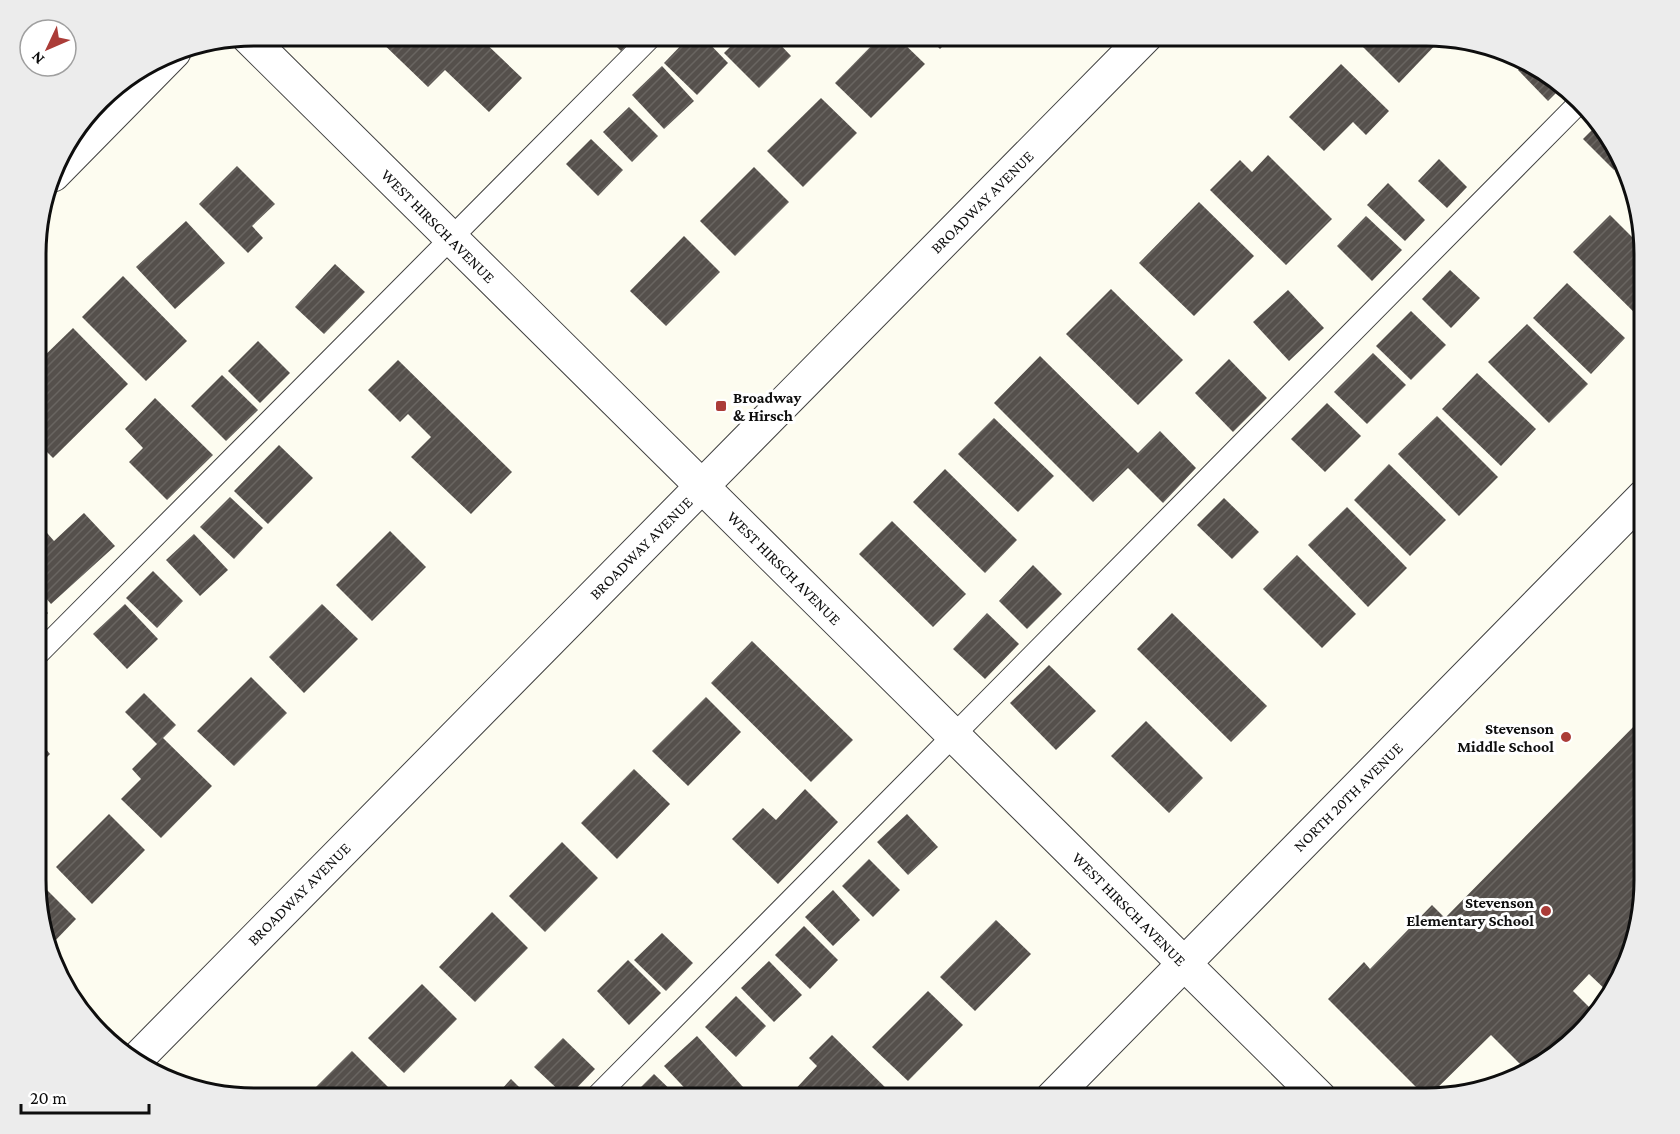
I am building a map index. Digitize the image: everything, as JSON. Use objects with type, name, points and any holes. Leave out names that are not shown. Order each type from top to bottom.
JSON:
[{"type":"street","name":"BROADWAY AVENUE","points":[[142,1054],[1136,46]]},
{"type":"street","name":"WEST HIRSCH AVENUE","points":[[258,47],[1309,1087]]},
{"type":"street","points":[[71,156],[154,73]]},
{"type":"street","name":"NORTH 20TH AVENUE","points":[[1063,1087],[1633,507]]},
{"type":"lane","points":[[46,646],[641,47]]},
{"type":"lane","points":[[605,1088],[1574,108]]},
{"type":"building","points":[[871,46],[907,46],[925,64],[871,118],[835,83]]},
{"type":"building","points":[[1364,46],[1434,47],[1399,83]]},
{"type":"building","points":[[386,47],[489,47],[522,78],[489,112],[445,70],[428,87]]},
{"type":"building","points":[[680,47],[712,47],[728,63],[697,95],[664,63]]},
{"type":"building","points":[[730,47],[782,47],[791,56],[759,88],[724,53]]},
{"type":"building","points":[[1341,64],[1389,111],[1366,135],[1353,122],[1324,151],[1289,117]]},
{"type":"building","points":[[662,66],[694,101],[664,129],[632,95]]},
{"type":"building","points":[[1518,70],[1541,82],[1556,93],[1548,101]]},
{"type":"building","points":[[821,98],[857,133],[803,187],[767,151]]},
{"type":"building","points":[[629,107],[658,136],[632,162],[603,132]]},
{"type":"building","points":[[1592,130],[1615,169],[1614,170],[1583,139]]},
{"type":"building","points":[[591,139],[623,170],[598,196],[566,164]]},
{"type":"building","points":[[1268,155],[1332,219],[1286,265],[1210,190],[1240,160],[1252,172]]},
{"type":"building","points":[[1439,159],[1467,187],[1447,208],[1418,181]]},
{"type":"building","points":[[237,166],[275,204],[252,226],[263,238],[248,253],[199,204]]},
{"type":"building","points":[[754,167],[789,202],[735,256],[700,221]]},
{"type":"building","points":[[1388,183],[1425,220],[1405,241],[1367,205]]},
{"type":"building","points":[[1199,202],[1254,256],[1194,316],[1139,263]]},
{"type":"building","points":[[1610,215],[1632,237],[1633,311],[1573,252]]},
{"type":"building","points":[[1366,216],[1402,250],[1372,281],[1337,246]]},
{"type":"building","points":[[186,221],[225,263],[175,309],[136,267]]},
{"type":"building","points":[[684,236],[720,272],[666,326],[630,291]]},
{"type":"building","points":[[335,264],[365,292],[324,334],[295,307]]},
{"type":"building","points":[[1450,270],[1480,298],[1451,328],[1422,299]]},
{"type":"building","points":[[123,276],[187,341],[146,381],[82,317]]},
{"type":"building","points":[[1567,283],[1625,338],[1591,374],[1533,318]]},
{"type":"building","points":[[1111,289],[1183,360],[1138,405],[1066,334]]},
{"type":"building","points":[[1288,290],[1324,328],[1289,361],[1253,322]]},
{"type":"building","points":[[1411,311],[1446,345],[1411,380],[1376,346]]},
{"type":"building","points":[[1527,324],[1588,384],[1549,423],[1488,362]]},
{"type":"building","points":[[73,328],[128,384],[53,458],[46,451],[46,354]]},
{"type":"building","points":[[258,341],[290,373],[260,403],[228,371]]},
{"type":"building","points":[[1373,353],[1406,385],[1367,424],[1334,392]]},
{"type":"building","points":[[1040,356],[1138,453],[1160,431],[1196,468],[1163,503],[1128,468],[1093,502],[994,403]]},
{"type":"building","points":[[1229,359],[1267,398],[1233,432],[1195,393]]},
{"type":"building","points":[[398,360],[512,472],[471,514],[411,457],[431,437],[408,414],[400,422],[368,390]]},
{"type":"building","points":[[1477,373],[1536,429],[1501,466],[1442,409]]},
{"type":"building","points":[[222,375],[258,410],[226,441],[191,406]]},
{"type":"building","points":[[155,398],[213,455],[167,500],[129,462],[143,448],[125,429]]},
{"type":"building","points":[[1327,403],[1361,436],[1325,472],[1291,439]]},
{"type":"building","points":[[1437,416],[1498,477],[1459,516],[1398,454]]},
{"type":"building","points":[[994,418],[1054,476],[1018,512],[958,454]]},
{"type":"building","points":[[279,445],[313,478],[268,524],[234,491]]},
{"type":"building","points":[[1389,464],[1446,520],[1410,556],[1354,500]]},
{"type":"building","points":[[945,469],[1017,540],[985,573],[913,502]]},
{"type":"building","points":[[230,497],[263,528],[234,559],[200,527]]},
{"type":"building","points":[[1224,498],[1259,532],[1232,559],[1197,525]]},
{"type":"building","points":[[1347,507],[1407,568],[1368,607],[1308,545]]},
{"type":"building","points":[[84,513],[115,546],[51,604],[46,598],[46,532],[54,541]]},
{"type":"building","points":[[892,521],[966,594],[933,627],[859,554]]},
{"type":"building","points":[[390,531],[426,567],[372,621],[336,585]]},
{"type":"building","points":[[194,534],[228,570],[200,596],[166,560]]},
{"type":"building","points":[[1297,555],[1356,614],[1322,648],[1263,589]]},
{"type":"building","points":[[1033,565],[1062,594],[1027,629],[999,601]]},
{"type":"building","points":[[153,571],[183,601],[157,628],[126,598]]},
{"type":"building","points":[[125,604],[158,639],[127,669],[93,634]]},
{"type":"building","points":[[322,604],[358,639],[304,693],[269,657]]},
{"type":"building","points":[[987,613],[1019,644],[985,679],[953,649]]},
{"type":"building","points":[[1172,613],[1267,706],[1231,742],[1137,649]]},
{"type":"building","points":[[752,641],[853,740],[811,782],[711,683]]},
{"type":"building","points":[[1049,665],[1096,711],[1056,750],[1010,703]]},
{"type":"building","points":[[251,677],[287,713],[234,766],[197,731]]},
{"type":"building","points":[[144,693],[176,725],[163,738],[212,786],[161,838],[121,799],[141,779],[132,769],[157,744],[125,712]]},
{"type":"building","points":[[706,697],[741,732],[688,786],[652,751]]},
{"type":"building","points":[[1146,721],[1203,778],[1169,813],[1111,756]]},
{"type":"building","name":"Stevenson Elementary School","points":[[1633,727],[1633,893],[1622,946],[1603,987],[1589,974],[1573,991],[1589,1007],[1573,1027],[1529,1060],[1520,1064],[1491,1035],[1438,1087],[1416,1087],[1328,999],[1364,962],[1370,969],[1432,905],[1445,918]]},
{"type":"building","points":[[634,769],[670,804],[617,859],[581,823]]},
{"type":"building","points":[[805,789],[838,822],[778,884],[732,839],[763,808],[776,820]]},
{"type":"building","points":[[109,814],[145,850],[92,904],[56,867]]},
{"type":"building","points":[[907,814],[938,847],[908,875],[877,842]]},
{"type":"building","points":[[562,842],[598,878],[545,932],[509,896]]},
{"type":"building","points":[[869,859],[900,890],[873,917],[842,886]]},
{"type":"building","points":[[47,890],[76,919],[56,940]]},
{"type":"building","points":[[833,890],[860,920],[833,946],[805,917]]},
{"type":"building","points":[[492,912],[528,948],[475,1002],[439,967]]},
{"type":"building","points":[[996,920],[1031,954],[975,1011],[940,977]]},
{"type":"building","points":[[804,926],[838,960],[810,989],[775,955]]},
{"type":"building","points":[[662,933],[693,963],[666,991],[634,960]]},
{"type":"building","points":[[628,960],[661,993],[629,1025],[597,991]]},
{"type":"building","points":[[769,961],[802,995],[774,1022],[741,988]]},
{"type":"building","points":[[422,984],[457,1019],[404,1073],[368,1038]]},
{"type":"building","points":[[928,991],[963,1025],[908,1081],[872,1047]]},
{"type":"building","points":[[736,996],[766,1026],[736,1057],[705,1027]]},
{"type":"building","points":[[832,1035],[885,1087],[797,1088],[817,1066],[809,1058]]},
{"type":"building","points":[[697,1036],[744,1088],[684,1088],[664,1066]]},
{"type":"building","points":[[563,1038],[595,1069],[577,1088],[556,1088],[534,1067]]},
{"type":"building","points":[[352,1051],[389,1088],[317,1088]]},
{"type":"building","points":[[654,1074],[668,1088],[640,1088]]},
{"type":"building","points":[[511,1079],[520,1088],[503,1088]]},
{"type":"place","name":"Broadway & Hirsch","points":[[721,406]]},
{"type":"place","name":"Stevenson Middle School","points":[[1566,737]]},
{"type":"place","name":"Stevenson Elementary School","points":[[1546,911]]}]
